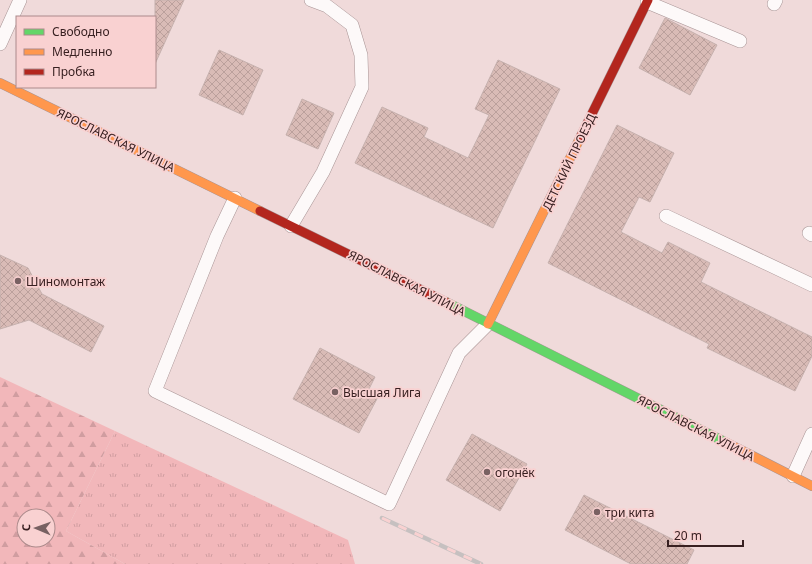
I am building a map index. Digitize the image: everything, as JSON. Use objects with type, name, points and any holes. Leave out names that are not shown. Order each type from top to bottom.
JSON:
[{"type":"main road","name":"ДЕТСКИЙ ПРОЕЗД","points":[[488,324],[648,1]]},
{"type":"main road","name":"ЯРОСЛАВСКАЯ УЛИЦА","points":[[0,83],[235,198],[812,486]]},
{"type":"lane","points":[[0,44],[20,0]]},
{"type":"lane","points":[[291,226],[323,172],[362,87],[361,55],[352,25],[327,6],[311,0]]},
{"type":"lane","points":[[648,1],[740,41]]},
{"type":"lane","points":[[235,198],[217,236],[155,391],[389,504],[459,353],[488,324]]},
{"type":"lane","points":[[666,216],[812,285]]},
{"type":"lane","points":[[794,476],[812,434]]},
{"type":"green space","points":[[0,377],[115,431],[66,531],[125,564],[0,564]]},
{"type":"green space","points":[[115,431],[348,540],[355,564],[125,564],[66,531]]},
{"type":"building","points":[[155,0],[184,0],[156,62],[156,16]]},
{"type":"building","points":[[665,18],[717,45],[690,95],[639,68]]},
{"type":"building","points":[[219,50],[263,70],[243,115],[199,95]]},
{"type":"building","points":[[498,60],[560,89],[493,228],[355,163],[382,107],[428,128],[424,137],[468,158],[489,115],[475,109]]},
{"type":"building","points":[[302,99],[334,113],[318,149],[286,135]]},
{"type":"building","points":[[617,125],[674,153],[650,202],[639,197],[621,232],[662,253],[668,242],[710,263],[701,282],[812,337],[812,356],[795,391],[707,348],[709,344],[548,263]]},
{"type":"building","points":[[0,255],[28,268],[42,294],[104,326],[91,352],[29,320],[0,329]]},
{"type":"building","name":"Высшая Лига","points":[[320,348],[375,377],[369,389],[379,395],[359,433],[293,399]]},
{"type":"building","name":"огонёк","points":[[472,434],[527,464],[500,511],[446,480]]},
{"type":"building","name":"три кита","points":[[584,495],[694,550],[687,564],[631,564],[565,530]]},
{"type":"railway","points":[[382,518],[481,564]]},
{"type":"traffic: fast","points":[[446,302],[727,443]]},
{"type":"traffic: slow","points":[[0,83],[260,211]]},
{"type":"traffic: slow","points":[[488,324],[581,136]]},
{"type":"traffic: slow","points":[[727,443],[812,486]]},
{"type":"traffic: jam","points":[[581,136],[648,0]]},
{"type":"traffic: jam","points":[[260,211],[446,302]]},
{"type":"place","name":"Шиномонтаж","points":[[18,281]]},
{"type":"place","name":"Высшая Лига","points":[[335,392]]},
{"type":"place","name":"огонёк","points":[[487,472]]},
{"type":"place","name":"три кита","points":[[597,512]]}]
